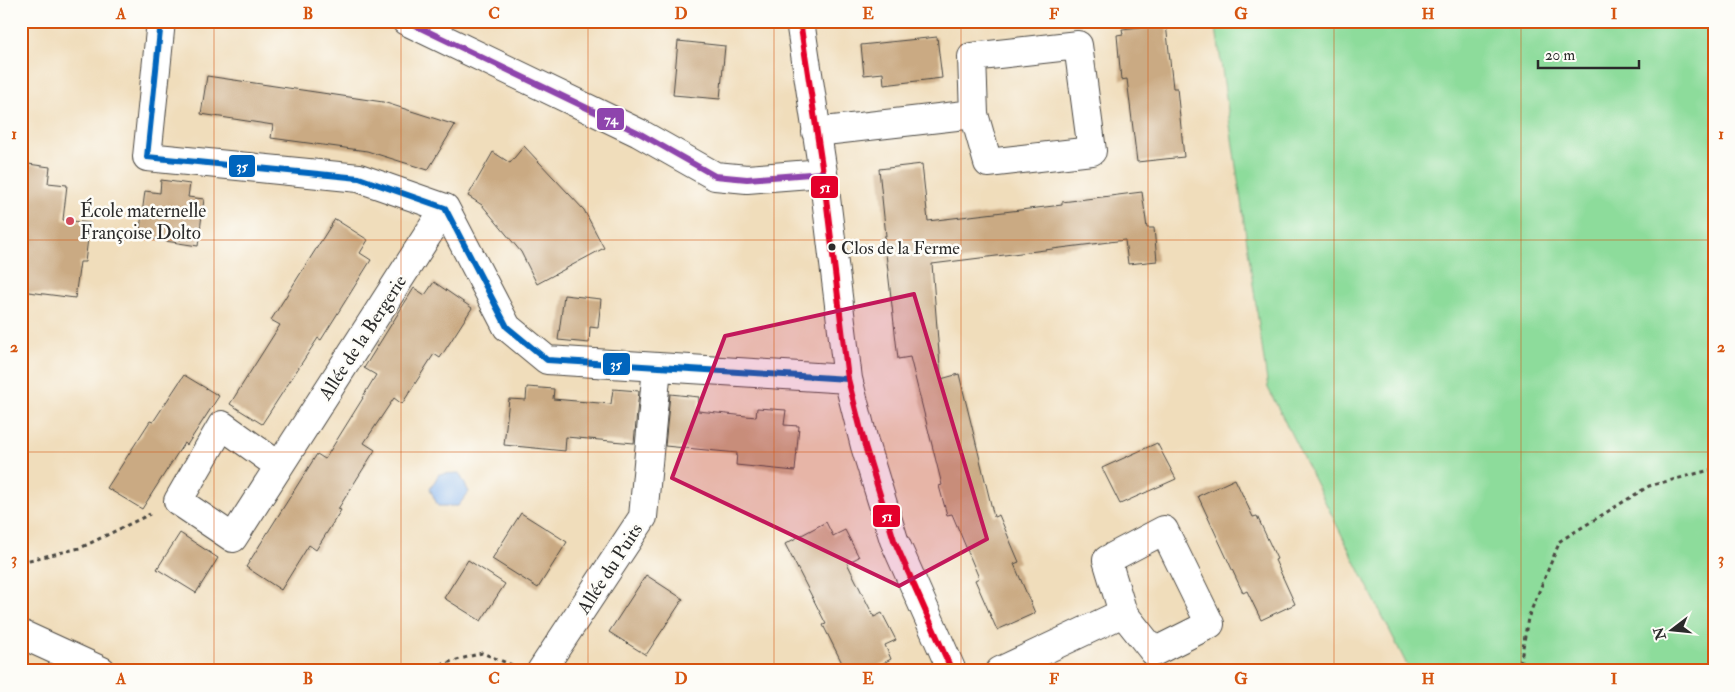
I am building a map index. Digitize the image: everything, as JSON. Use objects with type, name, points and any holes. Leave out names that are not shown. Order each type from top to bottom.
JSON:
[{"type":"street","points":[[161,21],[147,157],[359,178],[444,208],[507,327],[547,360],[848,379]]},
{"type":"street","points":[[406,21],[639,133],[716,176],[747,179],[823,172]]},
{"type":"street","points":[[800,21],[823,172],[848,379],[865,446],[894,540],[952,671]]},
{"type":"street","points":[[1078,45],[1092,151],[988,163],[974,114],[972,56],[1078,45]]},
{"type":"street","points":[[816,132],[974,114]]},
{"type":"street","name":"Allée de la Bergerie","points":[[178,501],[233,538],[444,208]]},
{"type":"street","name":"Allée du Puits","points":[[528,669],[643,517],[657,367]]},
{"type":"street","points":[[178,501],[222,425],[279,466]]},
{"type":"street","points":[[1000,671],[1123,613]]},
{"type":"street","points":[[21,634],[102,671]]},
{"type":"path","points":[[1519,671],[1528,618],[1560,541],[1649,486],[1714,469]]},
{"type":"path","points":[[21,562],[80,548],[178,501]]},
{"type":"path","points":[[417,671],[482,653],[528,669]]},
{"type":"highlighted area","points":[[914,294],[987,539],[899,586],[672,478],[725,336]]},
{"type":"green space","points":[[1215,21],[1714,21],[1714,671],[1463,671],[1461,668],[1456,671],[1410,671],[1268,388]]},
{"type":"water","points":[[459,473],[469,492],[458,506],[438,506],[430,489],[439,474]]},
{"type":"building","points":[[1166,24],[1173,88],[1177,88],[1184,157],[1137,162],[1127,79],[1121,80],[1117,35],[1123,34],[1122,29]]},
{"type":"building","points":[[937,37],[942,78],[884,85],[883,73],[864,75],[861,45]]},
{"type":"building","points":[[678,41],[725,46],[720,99],[673,95]]},
{"type":"building","points":[[207,76],[383,102],[455,125],[428,170],[367,151],[271,138],[273,125],[201,114]]},
{"type":"building","points":[[524,146],[584,210],[604,248],[537,284],[521,252],[482,205],[468,196],[493,152],[510,163]]},
{"type":"building","points":[[21,163],[50,167],[48,183],[67,185],[63,220],[90,223],[85,262],[80,262],[75,298],[21,291]]},
{"type":"building","points":[[922,164],[928,221],[1062,205],[1062,202],[1142,192],[1147,228],[1154,228],[1157,261],[1128,264],[1125,240],[932,264],[941,379],[959,374],[994,517],[999,515],[1019,562],[1014,564],[1035,613],[997,630],[975,580],[979,578],[952,514],[947,515],[939,486],[942,485],[910,357],[898,359],[884,236],[886,236],[879,169]]},
{"type":"building","points":[[161,180],[190,184],[188,197],[204,199],[198,246],[139,237],[145,191],[160,193]]},
{"type":"building","points":[[335,219],[368,240],[360,253],[371,260],[321,340],[318,338],[262,424],[230,404],[280,325],[271,320]]},
{"type":"building","points":[[434,282],[472,308],[440,358],[434,354],[402,404],[394,398],[364,443],[375,450],[338,509],[341,510],[316,550],[309,545],[281,590],[246,567],[317,454],[325,459],[363,398],[376,375],[364,368],[414,288],[425,295]]},
{"type":"building","points":[[564,295],[601,299],[598,328],[590,327],[589,343],[558,340]]},
{"type":"building","points":[[184,375],[219,396],[187,445],[184,443],[142,509],[107,488],[150,421],[153,422]]},
{"type":"building","points":[[527,387],[554,389],[553,399],[611,404],[613,389],[639,391],[634,443],[566,437],[565,451],[504,445],[509,399],[526,400]]},
{"type":"building","points":[[670,394],[699,397],[698,411],[756,417],[757,408],[786,410],[784,425],[799,426],[795,471],[736,465],[737,453],[665,446]]},
{"type":"building","points":[[1157,443],[1176,479],[1120,504],[1102,468]]},
{"type":"building","points":[[1235,479],[1253,517],[1257,516],[1295,604],[1261,620],[1247,591],[1243,593],[1198,496]]},
{"type":"building","points":[[521,513],[567,542],[538,588],[492,559]]},
{"type":"building","points":[[826,522],[833,536],[845,530],[859,557],[847,563],[874,617],[882,613],[896,640],[885,645],[891,659],[868,671],[846,671],[823,625],[826,624],[785,544]]},
{"type":"building","points":[[180,533],[218,558],[196,593],[157,569]]},
{"type":"building","points":[[468,560],[505,584],[481,621],[444,598]]},
{"type":"building","points":[[646,575],[683,599],[646,655],[609,632]]},
{"type":"transit line","name":"35","points":[[161,21],[147,157],[359,178],[445,208],[507,327],[547,360],[848,379]]},
{"type":"transit line","name":"74","points":[[406,21],[639,133],[715,176],[747,179],[823,173]]},
{"type":"transit line","name":"51","points":[[800,21],[823,173],[848,379],[865,446],[894,540],[952,671]]},
{"type":"place","name":"École maternelle Françoise Dolto","points":[[70,221]]},
{"type":"place","name":"Clos de la Ferme","points":[[832,247]]}]
